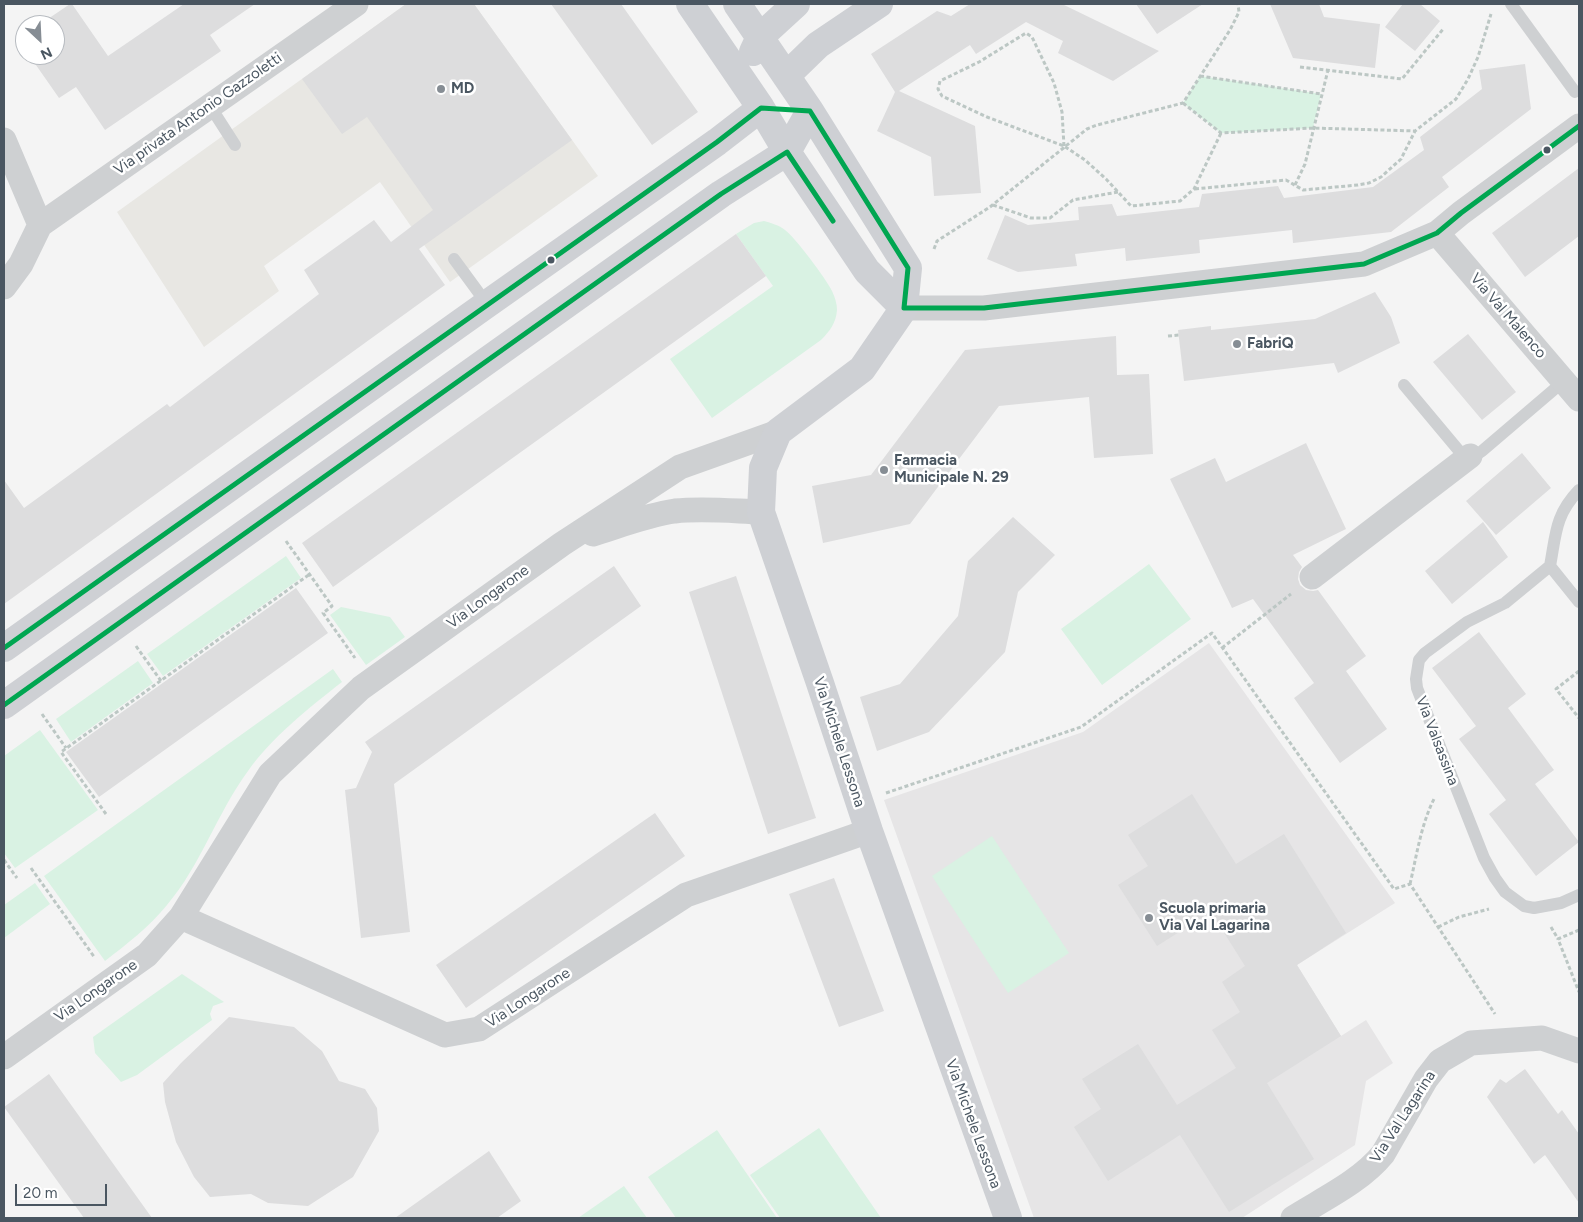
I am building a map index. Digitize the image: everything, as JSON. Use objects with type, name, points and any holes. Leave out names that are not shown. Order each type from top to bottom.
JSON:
[{"type":"street","name":"Via privata Antonio Gazzoletti","points":[[4,287],[21,264],[40,225],[356,4]]},
{"type":"street","points":[[690,4],[761,108],[787,152],[867,272],[904,308],[984,308],[1364,264],[1436,233],[1579,126]]},
{"type":"street","points":[[737,4],[810,111],[908,268],[904,308],[862,369],[778,432]]},
{"type":"street","points":[[742,81],[760,37],[796,4]]},
{"type":"street","points":[[742,81],[786,76],[818,46],[879,4]]},
{"type":"street","points":[[4,648],[717,142],[761,108],[810,111]]},
{"type":"street","points":[[4,705],[721,194],[787,152],[810,111]]},
{"type":"street","points":[[4,140],[40,225]]},
{"type":"street","name":"Via Val Malenco","points":[[1436,233],[1571,390]]},
{"type":"street","name":"Via Michele Lessona","points":[[778,432],[763,468],[761,512],[820,683],[868,832],[1008,1218]]},
{"type":"street","name":"Via Longarone","points":[[4,1058],[147,955],[181,917],[270,774],[361,688],[562,544],[680,467],[778,432]]},
{"type":"street","points":[[1312,577],[1470,456]]},
{"type":"street","name":"Via Longarone","points":[[562,544],[636,520],[674,511],[761,512]]},
{"type":"street","name":"Via Longarone","points":[[181,917],[445,1035],[479,1029],[686,895],[868,832]]},
{"type":"street","name":"Via Val Lagarina","points":[[1293,1218],[1364,1174],[1378,1160],[1426,1079],[1440,1061],[1471,1043],[1542,1038],[1579,1051]]},
{"type":"lane","points":[[1510,4],[1575,92]]},
{"type":"lane","points":[[210,106],[235,145]]},
{"type":"lane","points":[[454,259],[487,304]]},
{"type":"lane","points":[[1404,385],[1460,452],[1470,456],[1482,451],[1571,390]]},
{"type":"lane","points":[[1579,490],[1571,498],[1558,520],[1550,566],[1579,602]]},
{"type":"lane","name":"Via Valsassina","points":[[1550,566],[1505,603],[1467,622],[1425,653],[1419,660],[1416,679],[1417,688],[1475,838],[1495,878],[1513,899],[1524,906],[1534,908],[1548,906],[1561,903],[1579,895]]},
{"type":"path","points":[[934,248],[938,241],[993,205],[1064,146],[1087,130],[1097,125],[1183,103],[1230,30],[1239,12],[1238,4]]},
{"type":"path","points":[[1194,189],[1286,180],[1303,190],[1358,185],[1369,183],[1381,177],[1401,159],[1415,131],[1456,100],[1478,56],[1492,12]]},
{"type":"path","points":[[1300,67],[1402,79],[1444,28]]},
{"type":"path","points":[[1064,146],[1062,112],[1054,83],[1032,37],[1026,33],[980,62],[940,81],[938,89],[942,96],[987,117],[1064,146],[1085,160],[1131,206],[1180,201],[1194,189],[1221,133]]},
{"type":"path","points":[[1295,185],[1305,164],[1328,70]]},
{"type":"path","points":[[1200,76],[1322,94]]},
{"type":"path","points":[[1183,103],[1221,133],[1313,128],[1415,131]]},
{"type":"path","points":[[993,205],[1031,218],[1050,218],[1073,200],[1118,192]]},
{"type":"path","points":[[1168,336],[1179,335]]},
{"type":"path","points":[[268,516],[332,606],[324,613],[372,681]]},
{"type":"path","points":[[106,814],[61,752],[310,574]]},
{"type":"path","points":[[1222,648],[1312,577]]},
{"type":"path","points":[[880,794],[1081,727],[1212,633],[1394,889],[1410,884]]},
{"type":"path","points":[[132,642],[161,681]]},
{"type":"path","points":[[1579,671],[1556,689],[1579,718]]},
{"type":"path","points":[[39,710],[66,748]]},
{"type":"path","points":[[1437,794],[1423,828],[1410,884],[1493,1010],[1500,1026],[1499,1041]]},
{"type":"path","points":[[4,860],[17,878]]},
{"type":"path","points":[[31,868],[112,980]]},
{"type":"path","points":[[1438,927],[1459,917],[1497,907]]},
{"type":"path","points":[[1579,930],[1558,939],[1579,992]]},
{"type":"shaded area","points":[[406,4],[474,4],[598,176],[450,282],[380,182],[264,266],[279,291],[204,347],[117,212]]},
{"type":"shaded area","name":"Scuola primaria Via Val Lagarina","points":[[1209,643],[1395,903],[1297,965],[1341,1036],[1366,1020],[1393,1063],[1366,1081],[1355,1145],[1242,1218],[1034,1218],[884,800],[1083,732]]},
{"type":"green space","points":[[1200,76],[1321,94],[1313,128],[1221,133],[1183,103]]},
{"type":"green space","points":[[764,221],[778,225],[790,234],[818,269],[835,298],[837,310],[834,323],[821,340],[712,418],[670,359],[773,286],[736,234],[754,223]]},
{"type":"green space","points":[[286,556],[301,578],[163,676],[147,654]]},
{"type":"green space","points":[[1149,564],[1191,619],[1102,685],[1061,629]]},
{"type":"green space","points":[[341,607],[390,617],[405,637],[366,665],[330,615]]},
{"type":"green space","points":[[138,661],[153,683],[71,742],[56,719]]},
{"type":"green space","points":[[333,669],[342,682],[292,724],[257,759],[227,804],[190,873],[167,905],[130,942],[105,961],[44,876]]},
{"type":"green space","points":[[40,730],[98,810],[15,868],[4,853],[4,756]]},
{"type":"green space","points":[[992,836],[1069,953],[1008,993],[932,876]]},
{"type":"green space","points":[[35,883],[50,904],[4,938],[4,905]]},
{"type":"green space","points":[[182,974],[224,1002],[213,1006],[210,1014],[212,1020],[137,1075],[121,1082],[95,1053],[93,1037]]},
{"type":"green space","points":[[819,1128],[881,1218],[780,1218],[750,1175]]},
{"type":"green space","points":[[717,1130],[777,1218],[676,1218],[648,1177]]},
{"type":"green space","points":[[624,1186],[647,1218],[578,1218]]},
{"type":"building","points":[[72,4],[108,56],[184,4],[255,4],[210,35],[221,51],[105,130],[76,87],[59,98],[36,65],[65,65],[65,15],[54,15]]},
{"type":"building","points":[[406,4],[474,4],[572,140],[419,249],[445,285],[4,604],[4,480],[24,508],[167,404],[170,407],[319,294],[304,270],[374,220],[391,242],[433,210],[367,117],[342,134],[302,79]]},
{"type":"building","points":[[551,4],[621,4],[698,112],[652,145]]},
{"type":"building","points":[[970,4],[1062,4],[1159,51],[1113,81],[1058,53],[1063,41],[1026,22],[976,54],[970,45],[899,91],[975,126],[981,193],[934,196],[931,157],[877,131],[895,92],[871,54],[937,11],[951,16]]},
{"type":"building","points":[[1136,4],[1203,4],[1157,34]]},
{"type":"building","points":[[1270,4],[1319,4],[1324,17],[1380,24],[1375,68],[1293,58]]},
{"type":"building","points":[[1403,4],[1420,4],[1440,21],[1415,51],[1385,27]]},
{"type":"building","points":[[1525,64],[1531,109],[1442,177],[1449,187],[1391,232],[1293,243],[1292,230],[1199,240],[1200,253],[1126,261],[1125,248],[1075,254],[1077,266],[1018,272],[987,259],[1005,215],[1028,225],[1079,220],[1078,207],[1112,204],[1117,216],[1199,207],[1202,194],[1278,186],[1284,198],[1373,187],[1424,150],[1420,137],[1482,89],[1479,70]]},
{"type":"building","points":[[1579,168],[1579,236],[1525,277],[1492,233]]},
{"type":"building","points":[[736,234],[766,276],[333,587],[302,543]]},
{"type":"building","points":[[1375,292],[1391,317],[1400,343],[1338,373],[1334,363],[1184,381],[1178,330],[1211,326],[1211,330],[1315,319]]},
{"type":"building","points":[[1468,334],[1516,392],[1482,420],[1433,362]]},
{"type":"building","points":[[1116,336],[1117,375],[1149,374],[1153,454],[1094,458],[1089,397],[999,406],[910,524],[823,543],[812,486],[871,475],[965,350]]},
{"type":"building","points":[[1306,443],[1346,529],[1293,555],[1302,567],[1298,579],[1300,585],[1306,590],[1318,590],[1366,656],[1346,671],[1387,729],[1340,763],[1294,698],[1314,683],[1253,599],[1232,608],[1170,479],[1215,458],[1226,482]]},
{"type":"building","points":[[1522,453],[1551,488],[1496,535],[1466,501]]},
{"type":"building","points":[[1013,517],[1055,555],[1018,592],[1005,652],[929,732],[877,751],[860,697],[900,684],[958,616],[968,561]]},
{"type":"building","points":[[1483,522],[1508,557],[1452,604],[1425,571]]},
{"type":"building","points":[[614,566],[641,606],[394,784],[410,932],[361,938],[345,790],[356,788],[372,752],[365,742]]},
{"type":"building","points":[[736,576],[816,818],[768,834],[689,592]]},
{"type":"building","points":[[296,588],[328,633],[99,797],[66,752]]},
{"type":"building","points":[[1479,632],[1526,694],[1508,708],[1554,770],[1535,784],[1579,842],[1536,876],[1489,814],[1506,800],[1459,739],[1476,726],[1432,668]]},
{"type":"building","points":[[1192,794],[1236,864],[1284,834],[1346,933],[1297,965],[1341,1036],[1267,1083],[1314,1159],[1229,1212],[1180,1135],[1108,1181],[1074,1127],[1101,1109],[1082,1079],[1138,1044],[1177,1105],[1236,1068],[1212,1030],[1240,1012],[1222,982],[1245,966],[1211,912],[1157,946],[1118,885],[1148,866],[1128,835]]},
{"type":"building","points":[[655,813],[685,856],[466,1008],[436,965]]},
{"type":"building","points":[[834,878],[884,1011],[839,1027],[789,894]]},
{"type":"building","points":[[229,1017],[294,1027],[322,1051],[339,1081],[365,1089],[377,1108],[379,1131],[353,1177],[308,1206],[268,1203],[251,1194],[210,1197],[194,1177],[176,1142],[165,1102],[163,1083]]},
{"type":"building","points":[[1525,1069],[1558,1114],[1562,1110],[1579,1134],[1579,1203],[1545,1155],[1534,1164],[1487,1097],[1500,1079],[1506,1083]]},
{"type":"building","points":[[49,1074],[152,1218],[84,1218],[4,1107]]},
{"type":"building","points":[[489,1151],[521,1201],[497,1218],[395,1218]]},
{"type":"transit line","points":[[4,648],[717,142],[761,108],[810,111],[908,268],[904,308]]},
{"type":"transit line","points":[[904,308],[984,308],[1364,264],[1437,233],[1461,213],[1579,126]]},
{"type":"transit line","points":[[4,705],[721,194],[787,152],[833,221]]},
{"type":"place","name":"MD","points":[[441,89]]},
{"type":"place","name":"FabriQ","points":[[1237,344]]},
{"type":"place","name":"Farmacia Municipale N. 29","points":[[884,470]]},
{"type":"place","name":"Scuola primaria Via Val Lagarina","points":[[1149,918]]}]
